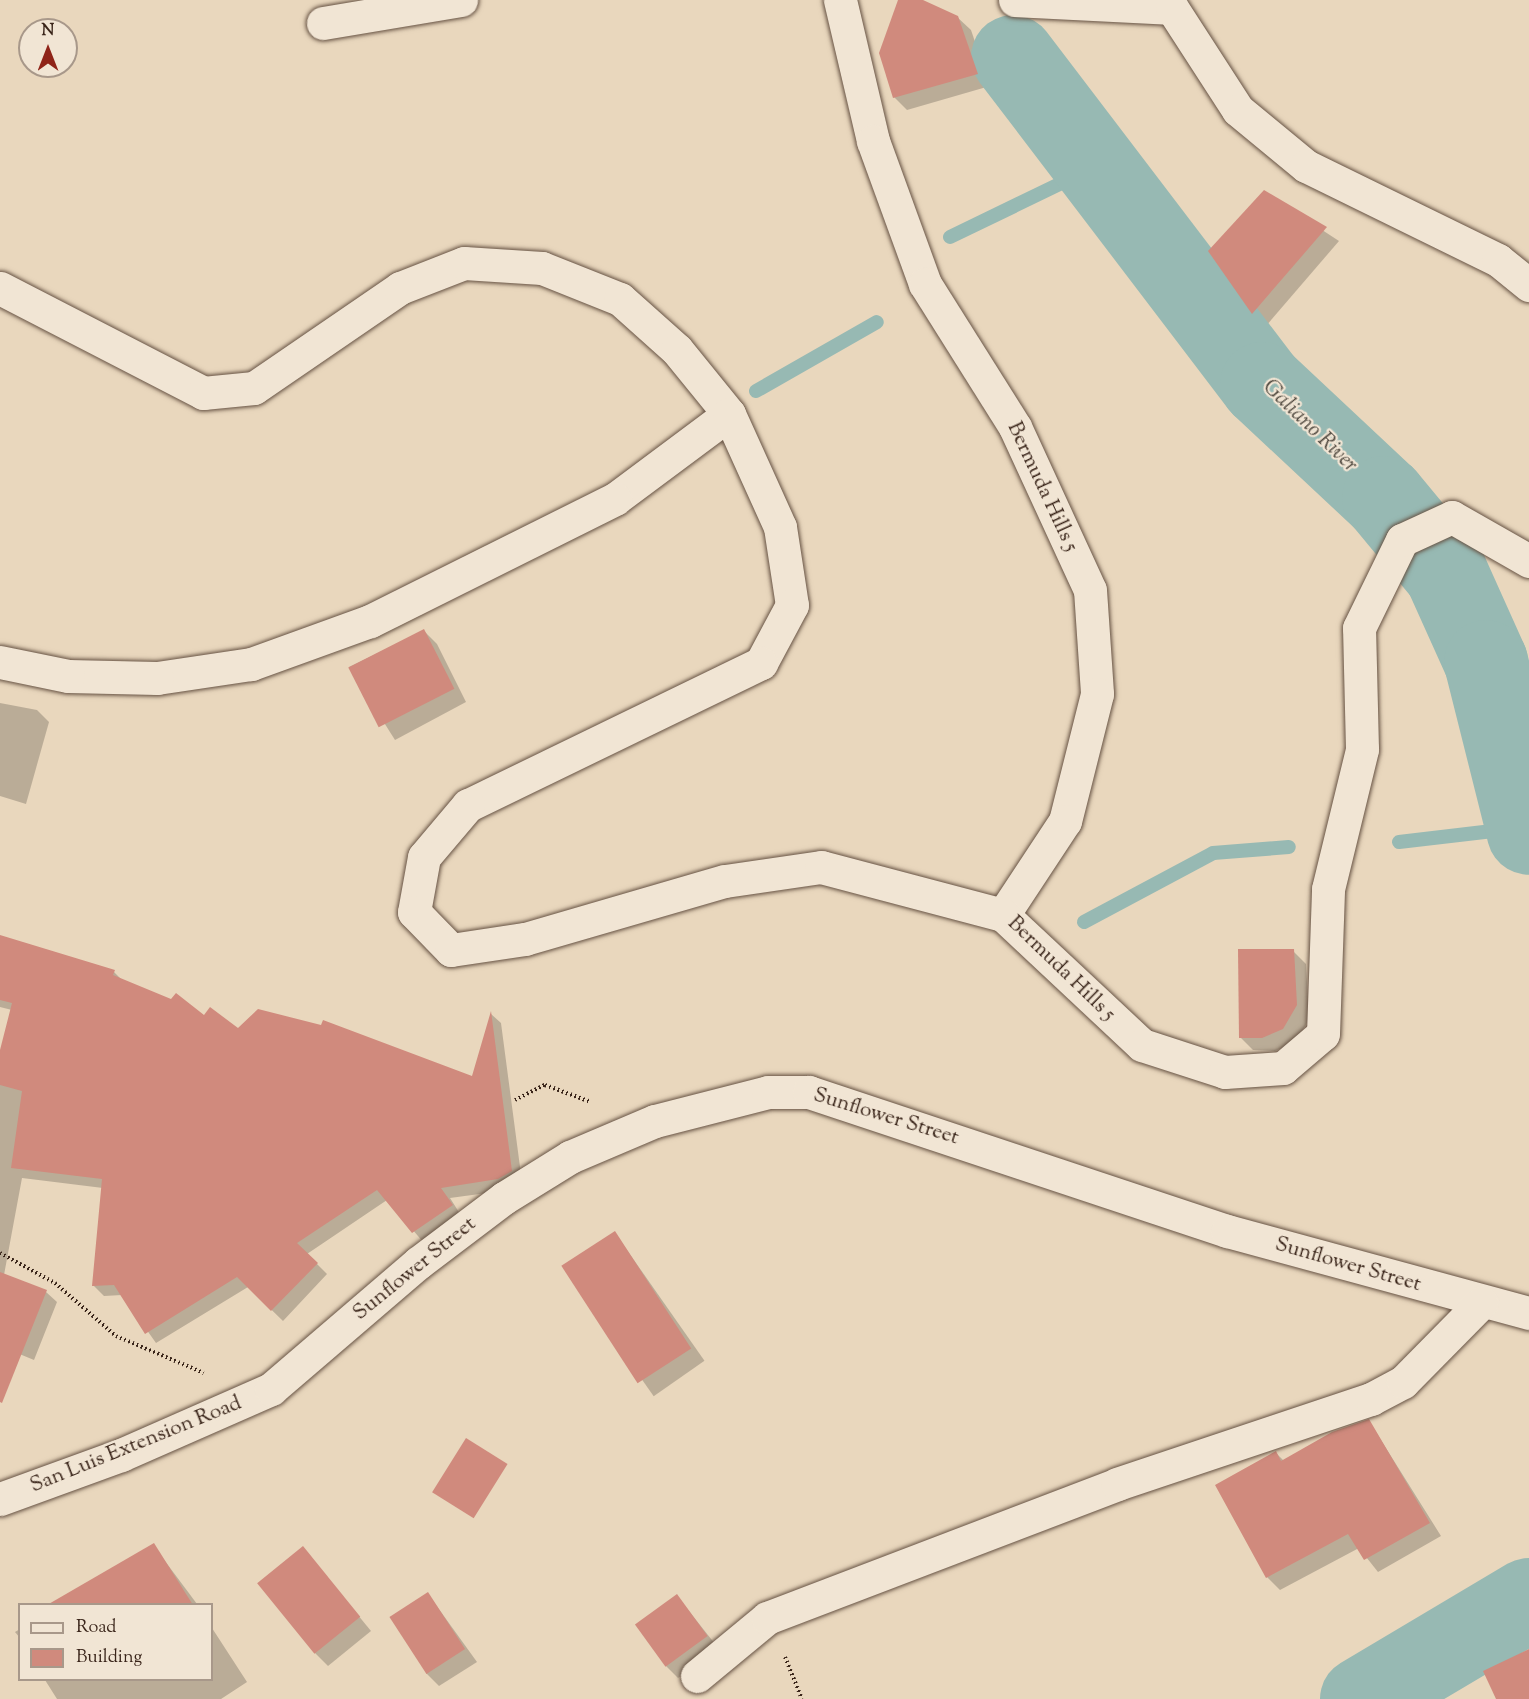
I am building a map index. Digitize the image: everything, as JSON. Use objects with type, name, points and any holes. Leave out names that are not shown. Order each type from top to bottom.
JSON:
[{"type":"street","points":[[323,22],[461,0]]},
{"type":"street","name":"Bermuda Hills 5","points":[[840,0],[873,141],[925,284],[1015,427],[1090,590],[1098,694],[1065,821],[1003,915],[1142,1045],[1225,1072],[1282,1068],[1323,1034],[1328,889],[1362,749],[1359,628],[1402,540],[1452,516],[1529,561]]},
{"type":"street","points":[[1015,0],[1175,4],[1238,110],[1306,166],[1498,260],[1529,285]]},
{"type":"street","points":[[0,288],[203,393],[254,388],[400,288],[464,263],[542,268],[620,298],[677,350],[729,414],[780,527],[792,605],[761,663],[468,805],[424,857],[414,912],[451,950],[525,939],[725,881],[821,867],[1003,915]]},
{"type":"street","points":[[0,662],[68,676],[157,678],[251,664],[370,621],[615,500],[729,414]]},
{"type":"street","name":"Sunflower Street","points":[[272,1389],[504,1198],[570,1157],[613,1139],[730,1098],[809,1092],[1004,1154],[1131,1202],[1482,1302],[1529,1313]]},
{"type":"street","points":[[697,1676],[729,1645],[787,1610],[1117,1484],[1371,1399],[1403,1382],[1482,1302]]},
{"type":"street","name":"San Luis Extension Road","points":[[0,1499],[122,1455],[272,1389]]},
{"type":"path","points":[[516,1100],[545,1085],[592,1102],[613,1139]]},
{"type":"path","points":[[0,1252],[55,1283],[116,1336],[209,1375]]},
{"type":"building","points":[[898,0],[923,0],[958,16],[978,74],[893,98],[879,53]]},
{"type":"building","points":[[1264,190],[1327,227],[1252,314],[1208,251]]},
{"type":"building","points":[[424,629],[454,689],[379,727],[348,668]]},
{"type":"building","points":[[0,935],[115,970],[113,975],[171,999],[176,993],[204,1015],[210,1007],[238,1028],[258,1009],[321,1025],[323,1020],[472,1076],[491,1011],[512,1171],[498,1179],[441,1188],[453,1205],[412,1233],[377,1190],[297,1243],[318,1263],[271,1311],[237,1277],[145,1334],[114,1285],[92,1286],[102,1179],[11,1168],[22,1091],[0,1085],[0,1050],[12,1003],[0,1000]]},
{"type":"building","points":[[1238,949],[1294,949],[1297,1005],[1283,1029],[1262,1038],[1239,1038]]},
{"type":"building","points":[[615,1231],[691,1348],[638,1383],[561,1266]]},
{"type":"building","points":[[0,1272],[47,1290],[2,1403],[0,1402]]},
{"type":"building","points":[[1369,1419],[1430,1523],[1364,1560],[1348,1534],[1266,1578],[1215,1485],[1276,1451],[1281,1461],[1332,1432]]},
{"type":"building","points":[[466,1438],[508,1464],[474,1518],[432,1492]]},
{"type":"building","points":[[154,1543],[192,1603],[50,1603]]},
{"type":"building","points":[[303,1546],[360,1617],[314,1654],[257,1583]]},
{"type":"building","points":[[428,1592],[465,1649],[426,1674],[389,1617]]},
{"type":"building","points":[[677,1594],[708,1636],[665,1667],[635,1625]]},
{"type":"building","points":[[1529,1649],[1529,1699],[1496,1699],[1483,1671]]},
{"type":"waterway","name":"Galiano River","points":[[1013,57],[1262,384],[1384,498],[1446,573],[1486,662],[1529,833]]},
{"type":"waterway","points":[[950,237],[1097,166]]},
{"type":"waterway","points":[[756,391],[877,322]]},
{"type":"waterway","points":[[1399,842],[1526,827]]},
{"type":"waterway","points":[[1084,922],[1213,853],[1289,847]]},
{"type":"waterway","name":"Galiano River","points":[[1362,1699],[1529,1600]]}]
